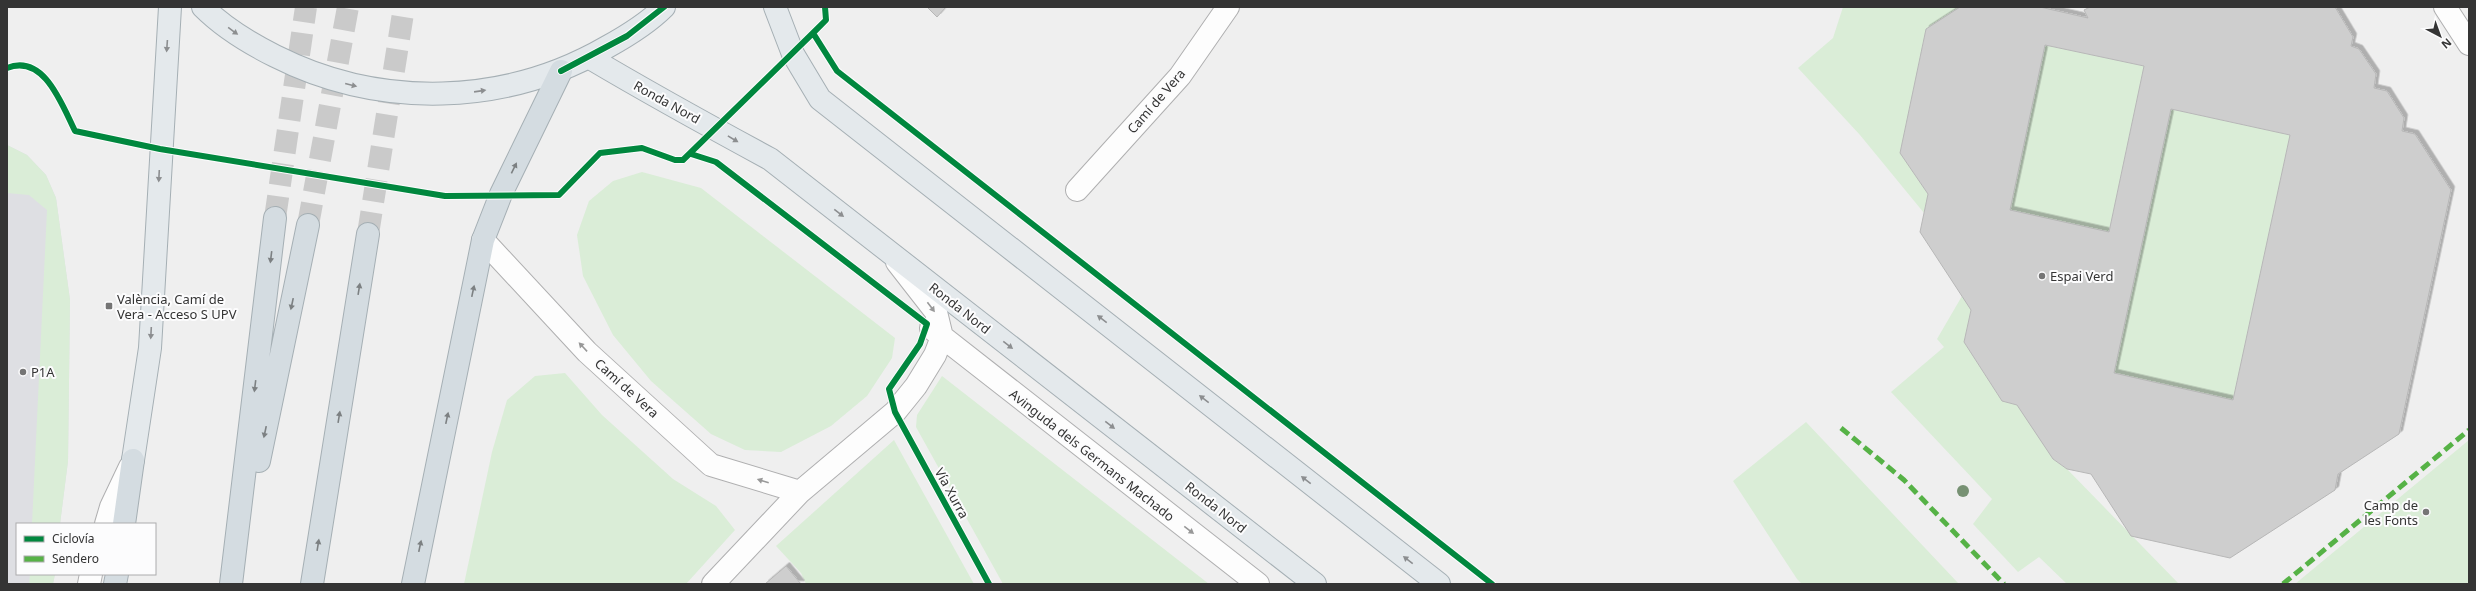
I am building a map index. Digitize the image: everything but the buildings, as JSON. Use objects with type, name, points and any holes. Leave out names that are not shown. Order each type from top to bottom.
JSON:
[{"type":"highway","points":[[413,584],[483,240],[501,194],[561,70]]},
{"type":"highway","points":[[232,584],[275,218]]},
{"type":"highway","points":[[232,584],[308,225]]},
{"type":"highway","points":[[312,584],[368,234]]},
{"type":"highway","points":[[124,523],[133,460]]},
{"type":"main road","points":[[133,460],[150,348],[170,7]]},
{"type":"main road","points":[[203,7],[253,45],[301,69],[351,85],[404,94],[458,94],[510,86],[561,70],[590,58],[627,36],[664,7]]},
{"type":"main road","points":[[776,7],[792,54],[820,99],[1439,584]]},
{"type":"main road","name":"Ronda Nord","points":[[590,58],[684,113],[716,128],[770,159],[1315,584]]},
{"type":"street","name":"Camí de Vera","points":[[1077,190],[1180,76],[1228,7]]},
{"type":"street","points":[[2445,7],[2469,44]]},
{"type":"street","name":"Camí de Vera","points":[[483,240],[587,352],[711,465],[800,492]]},
{"type":"street","points":[[713,584],[800,492],[895,412],[916,386],[935,355],[936,312],[890,254]]},
{"type":"street","name":"Avinguda dels Germans Machado","points":[[935,331],[1258,584]]},
{"type":"street","points":[[106,523],[111,507],[133,460]]},
{"type":"shaded area","points":[[7,145],[27,155],[46,175],[56,198],[70,300],[68,461],[60,523],[16,523],[16,575],[55,575],[53,584],[7,584]]},
{"type":"green space","points":[[1843,7],[1960,7],[1926,29],[1900,153],[1928,194],[1924,213],[1860,135],[1798,68],[1833,38]]},
{"type":"green space","points":[[2045,45],[2144,66],[2109,232],[2010,210]]},
{"type":"green space","points":[[2171,109],[2290,135],[2233,400],[2114,373]]},
{"type":"green space","points":[[7,145],[27,155],[46,175],[56,198],[70,300],[68,461],[60,523],[32,523],[47,210],[29,195],[7,193]]},
{"type":"green space","points":[[642,172],[701,188],[895,338],[892,358],[867,396],[831,426],[781,452],[745,450],[711,434],[651,381],[613,335],[583,276],[577,235],[589,201],[613,181]]},
{"type":"green space","points":[[1962,296],[1971,310],[1964,342],[2002,401],[2017,405],[2053,459],[2067,469],[2179,584],[2067,584],[2039,557],[2018,572],[1973,524],[1992,499],[1891,392],[1944,347],[1937,339]]},
{"type":"green space","points":[[565,373],[602,415],[673,479],[716,506],[735,530],[686,584],[464,584],[492,452],[507,400],[535,376]]},
{"type":"green space","points":[[942,376],[1209,584],[1003,584],[916,427],[917,415]]},
{"type":"green space","points":[[1806,422],[1959,584],[1802,584],[1797,579],[1733,481]]},
{"type":"green space","points":[[894,440],[974,584],[806,584],[801,573],[776,546]]},
{"type":"green space","name":"Camp de les Fonts","points":[[2469,440],[2469,584],[2295,584]]},
{"type":"green space","points":[[30,575],[55,575],[53,584],[29,584]]},
{"type":"tunnel","points":[[275,218],[306,7]]},
{"type":"tunnel","points":[[308,225],[348,7]]},
{"type":"tunnel","points":[[368,234],[404,7]]},
{"type":"marked path","points":[[1841,428],[1904,480],[2004,584]]},
{"type":"marked path","points":[[2283,584],[2469,430]]},
{"type":"cycle path","points":[[561,71],[627,36],[664,7]]},
{"type":"cycle path","points":[[7,68],[20,65],[31,68],[41,74],[58,96],[75,131],[160,149],[445,196],[559,195],[600,153],[642,148],[675,160],[683,160],[826,20],[825,7]]},
{"type":"cycle path","points":[[813,33],[837,71],[1492,584]]},
{"type":"cycle path","name":"Vía Xurra","points":[[691,154],[716,162],[927,324],[920,344],[889,389],[895,412],[989,584]]},
{"type":"place","name":"Espai Verd","points":[[2042,276]]},
{"type":"place","name":"València, Camí de Vera - Acceso S UPV","points":[[109,306]]},
{"type":"place","name":"P1A","points":[[23,372]]},
{"type":"place","name":"Camp de les Fonts","points":[[2426,512]]}]
